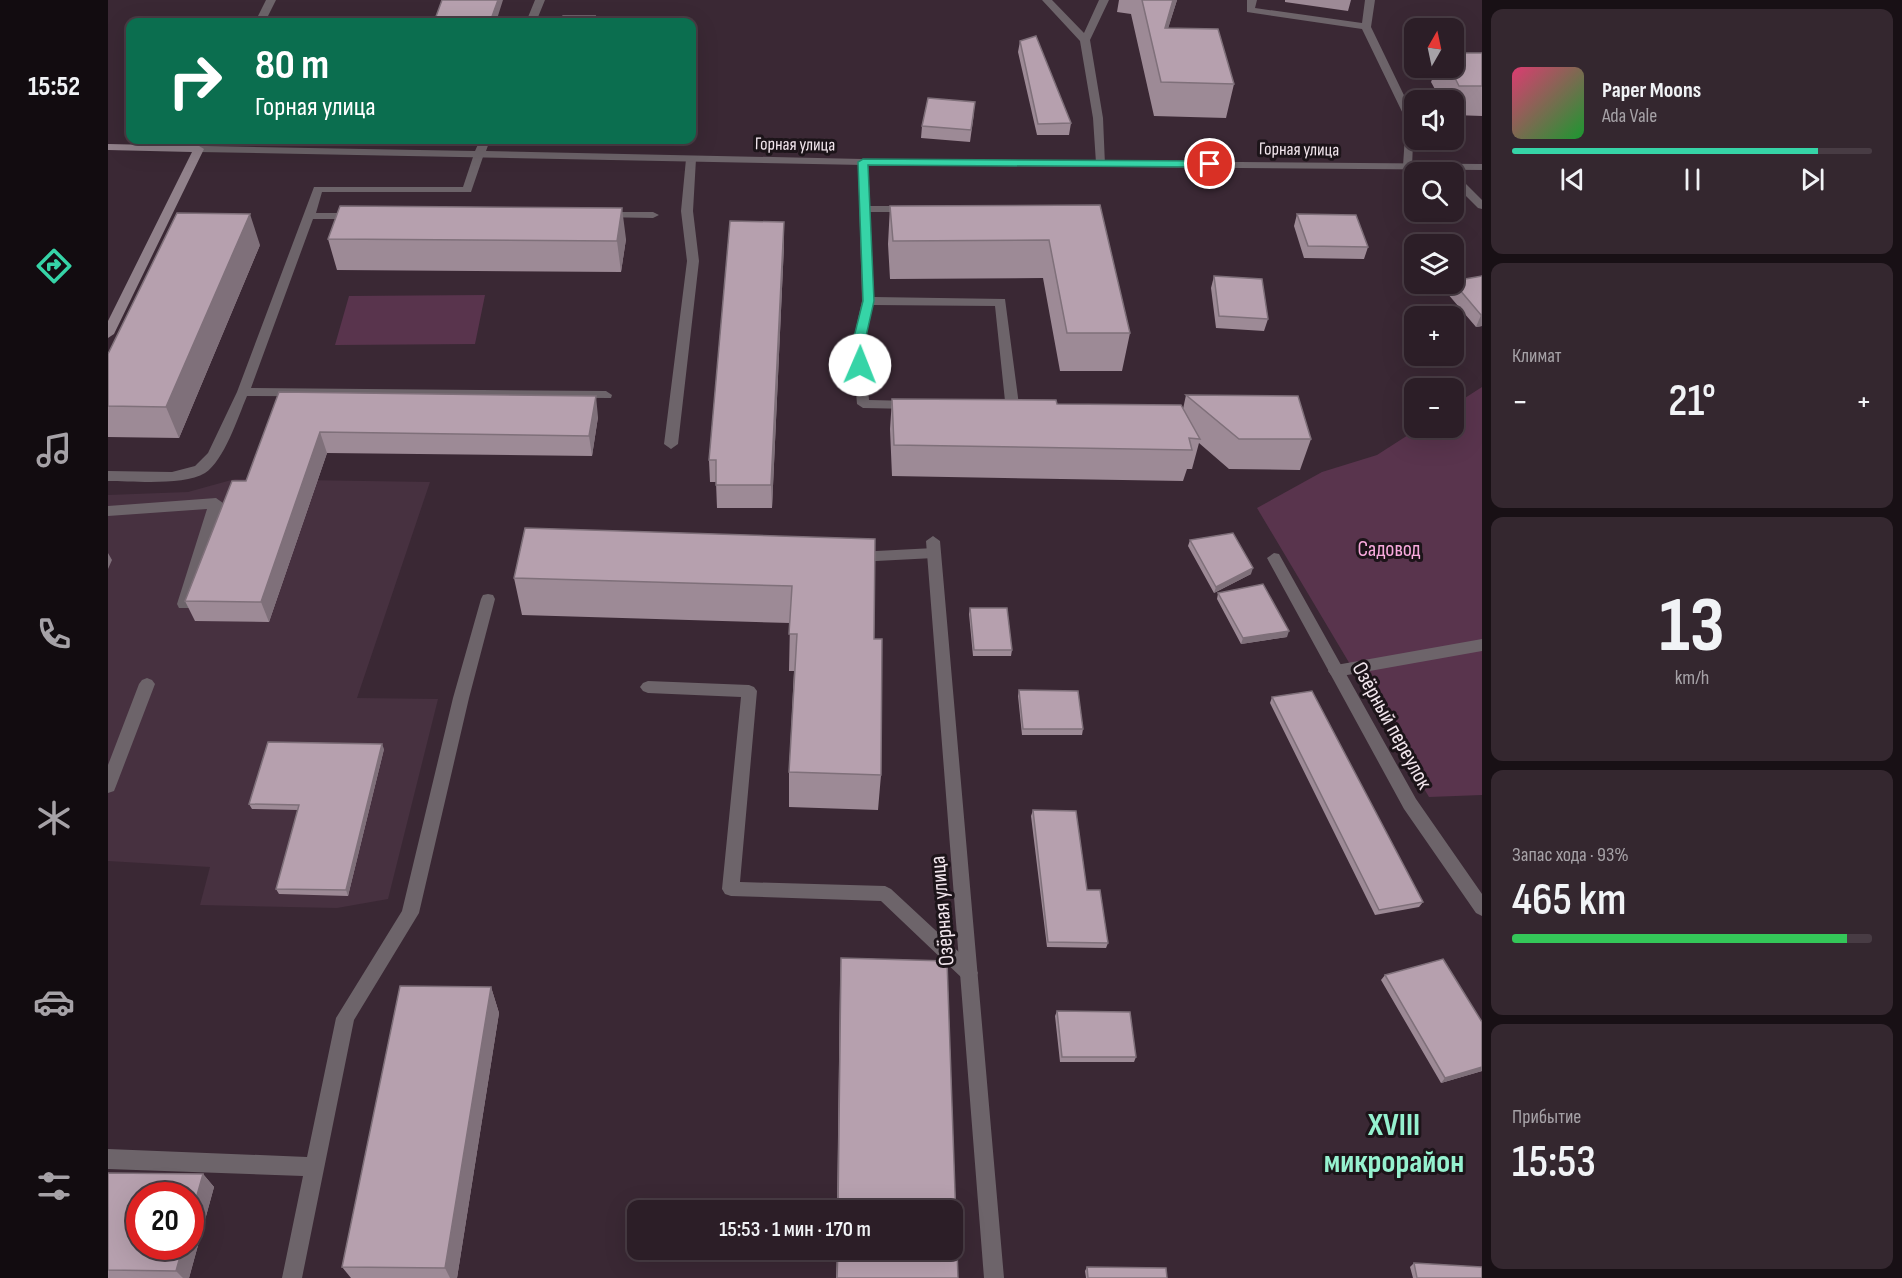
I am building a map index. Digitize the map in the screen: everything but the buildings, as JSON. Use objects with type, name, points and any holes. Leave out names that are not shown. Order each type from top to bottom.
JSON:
[{"type":"street","points":[[262,18],[271,0]]},
{"type":"street","points":[[533,18],[540,0]]},
{"type":"street","points":[[1047,0],[1085,40],[1098,118],[1101,163]]},
{"type":"street","points":[[1085,40],[1104,0]]},
{"type":"street","points":[[1252,0],[1250,10],[1366,27]]},
{"type":"street","points":[[1370,0],[1366,27],[1411,120],[1408,162]]},
{"type":"street","points":[[108,334],[202,144]]},
{"type":"street","name":"Горная улица","points":[[108,147],[202,144],[691,159],[1404,166]]},
{"type":"street","points":[[108,477],[172,477],[200,470],[214,455],[243,392],[318,189],[467,190],[482,144]]},
{"type":"street","points":[[671,444],[693,261],[687,211],[691,159]]},
{"type":"street","points":[[863,162],[868,301],[858,345],[863,404],[920,405]]},
{"type":"street","name":"Горная улица","points":[[1464,168],[1482,167]]},
{"type":"street","points":[[1464,188],[1482,206]]},
{"type":"street","points":[[865,209],[922,209]]},
{"type":"street","points":[[595,215],[653,215]]},
{"type":"street","points":[[309,216],[373,216]]},
{"type":"street","points":[[868,301],[1001,302],[1018,405],[977,405]]},
{"type":"street","points":[[243,392],[606,394]]},
{"type":"street","points":[[108,511],[216,503],[183,604]]},
{"type":"street","name":"Озёрная улица","points":[[845,556],[934,547],[994,1278]]},
{"type":"street","name":"Озёрный переулок","points":[[1274,558],[1410,804],[1482,908]]},
{"type":"street","points":[[292,1278],[345,1018],[410,913],[461,698],[488,599]]},
{"type":"street","points":[[1336,671],[1482,645]]},
{"type":"street","points":[[108,786],[147,684]]},
{"type":"street","points":[[648,687],[749,691],[731,889],[885,894],[969,973]]},
{"type":"street","points":[[108,1159],[315,1167]]},
{"type":"shaded area","points":[[235,479],[430,482],[357,698],[438,699],[388,899],[337,908],[200,905],[210,867],[108,861],[108,495],[188,492]]},
{"type":"green space","points":[[485,295],[475,344],[335,345],[349,296]]},
{"type":"green space","name":"Садовод","points":[[1482,387],[1482,795],[1429,797],[1257,508],[1322,472],[1377,455],[1404,438],[1464,438],[1464,399]]},
{"type":"district","name":"XVIII микрорайон","points":[[1394,1142]]},
{"type":"route","points":[[860,365],[858,345],[868,301],[863,162],[1210,164]]}]
